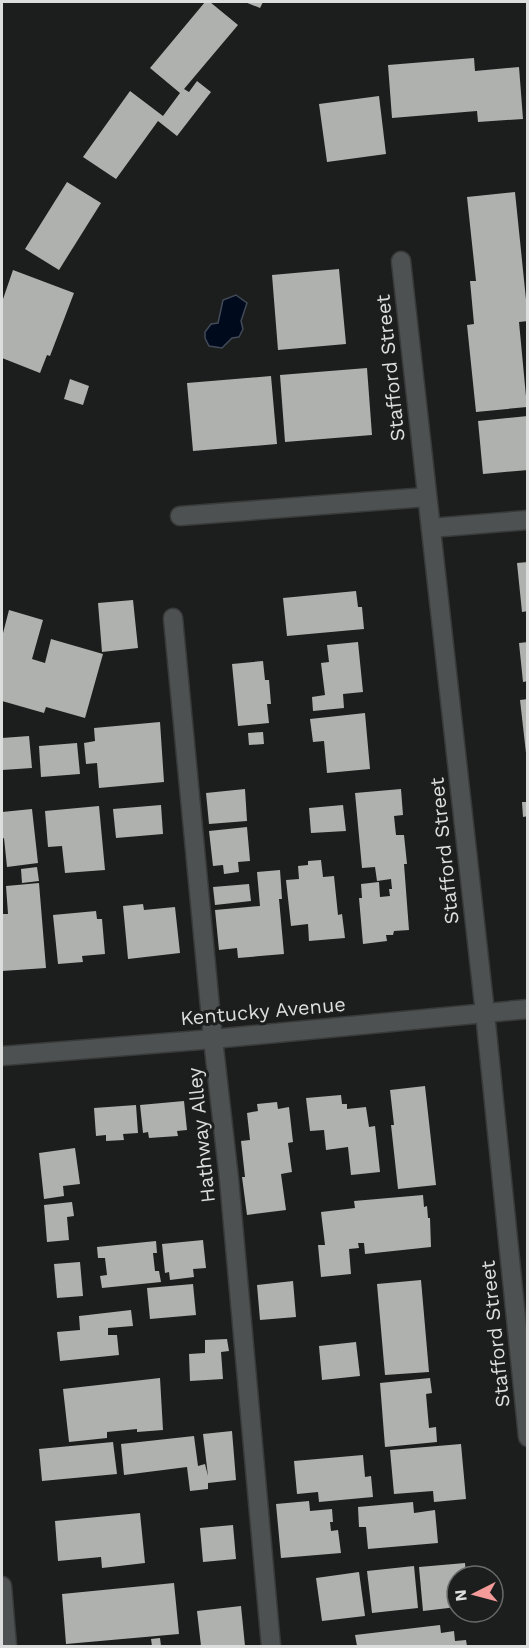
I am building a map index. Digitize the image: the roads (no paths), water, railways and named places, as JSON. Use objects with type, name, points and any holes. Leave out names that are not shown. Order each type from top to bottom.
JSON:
[{"type":"street","name":"Stafford Street","points":[[401,261],[485,1013],[528,1437]]},
{"type":"street","points":[[180,516],[427,497]]},
{"type":"street","points":[[431,528],[528,520]]},
{"type":"street","name":"Hathway Alley","points":[[173,618],[213,1039],[229,1179],[271,1647]]},
{"type":"street","name":"Kentucky Avenue","points":[[2,1056],[213,1039],[528,1009]]},
{"type":"street","points":[[2,1586],[7,1647]]},
{"type":"water","points":[[236,295],[247,303],[241,321],[243,329],[239,337],[232,338],[222,348],[209,346],[205,332],[211,324],[218,323],[223,300]]}]
